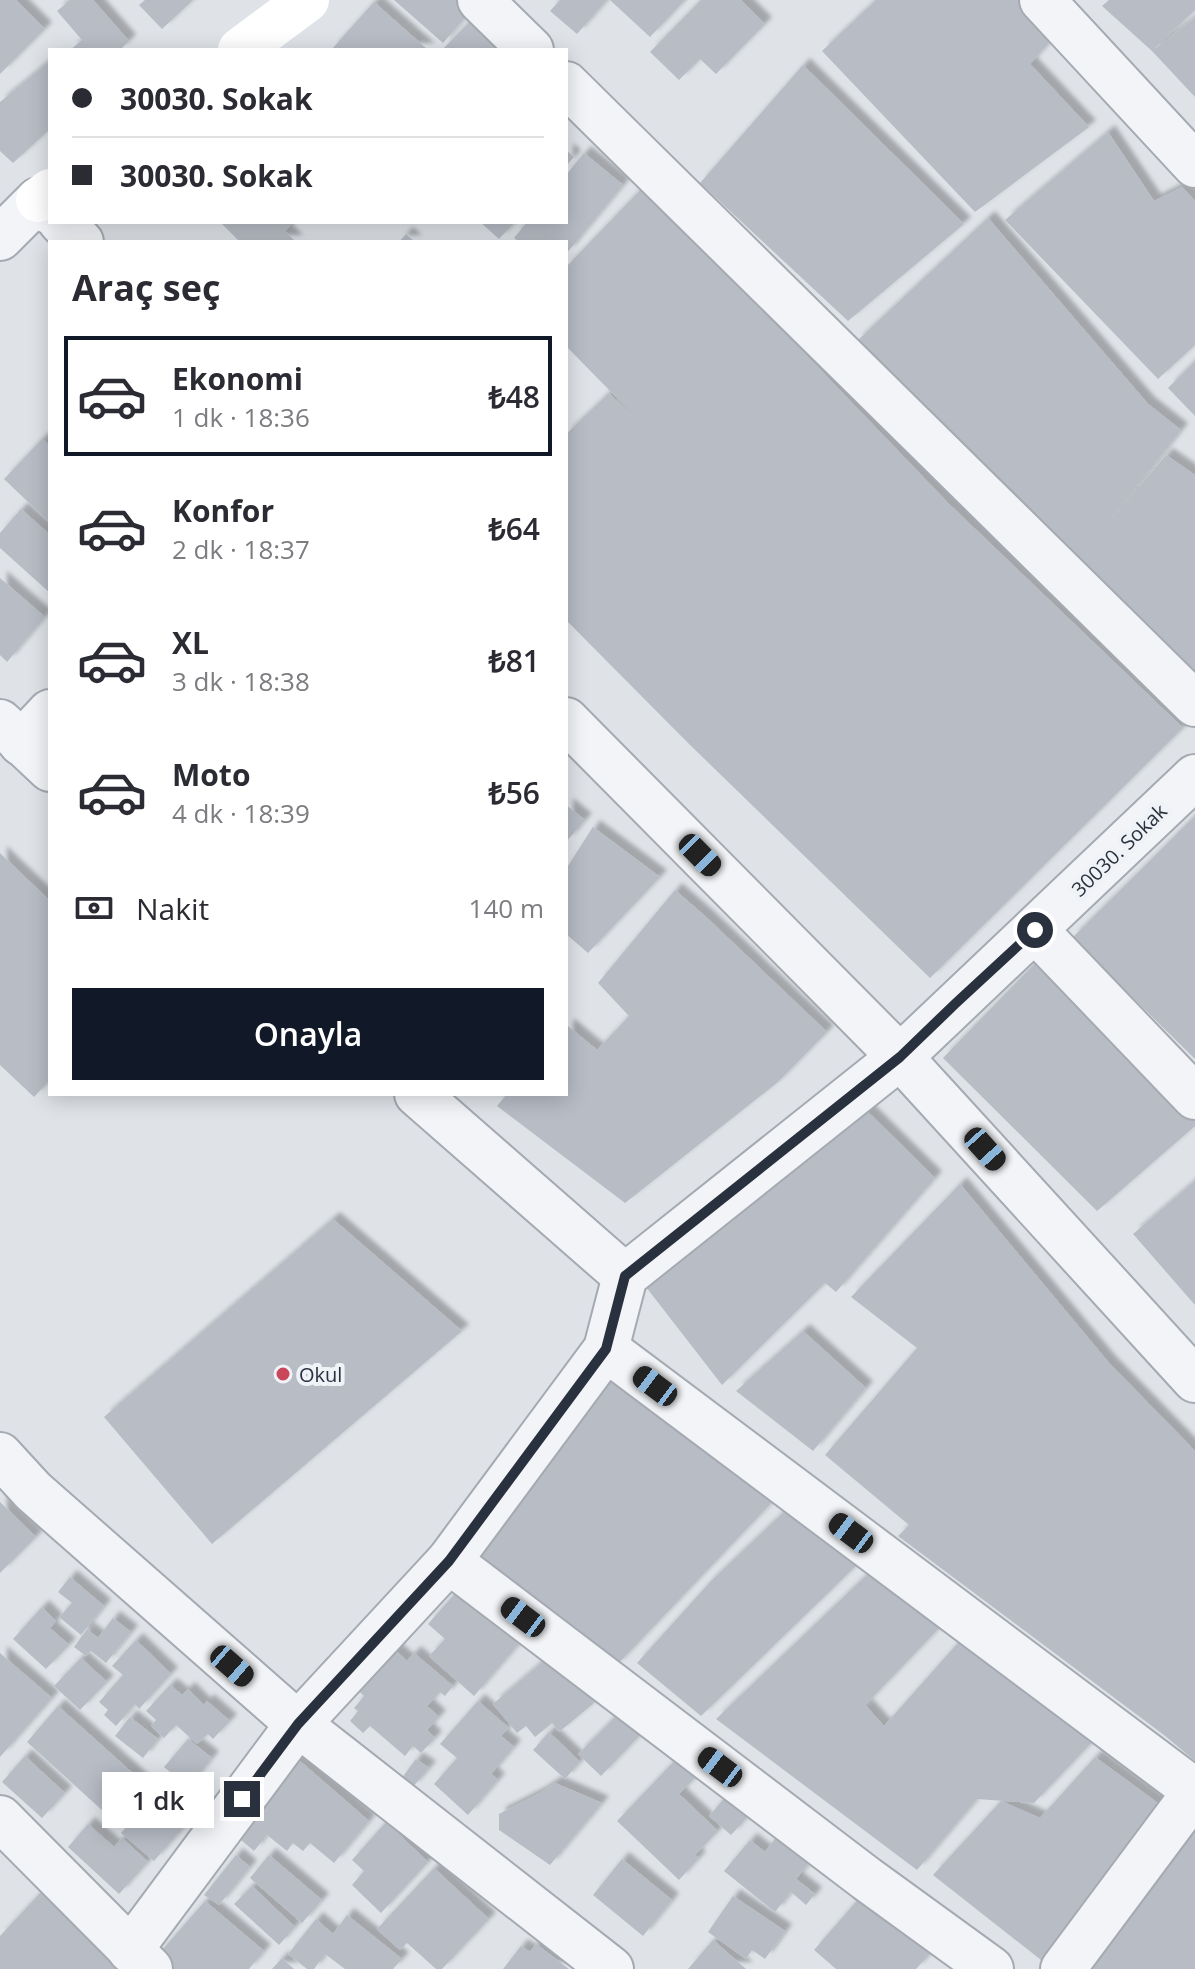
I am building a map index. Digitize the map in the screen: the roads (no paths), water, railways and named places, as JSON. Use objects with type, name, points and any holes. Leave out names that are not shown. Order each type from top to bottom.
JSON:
[{"type":"street","points":[[243,48],[307,0]]},
{"type":"street","points":[[480,0],[529,48]]},
{"type":"street","points":[[1064,7],[1195,165]]},
{"type":"street","points":[[568,86],[1195,704]]},
{"type":"street","points":[[0,238],[48,207]]},
{"type":"street","points":[[66,224],[79,240]]},
{"type":"street","points":[[568,722],[900,1057],[1195,1380]]},
{"type":"street","name":"30030. Sokak","points":[[625,1276],[900,1057],[1195,777]]},
{"type":"street","points":[[1035,930],[1195,1097]]},
{"type":"street","points":[[0,1818],[140,1959],[298,1724],[449,1561],[606,1349],[625,1276],[419,1096]]},
{"type":"street","points":[[606,1349],[1195,1792],[1063,1969]]},
{"type":"street","points":[[0,1455],[33,1491],[298,1724],[611,1969]]},
{"type":"street","points":[[449,1561],[867,1879],[991,1969]]},
{"type":"place","name":"Okul","points":[[283,1374]]}]
